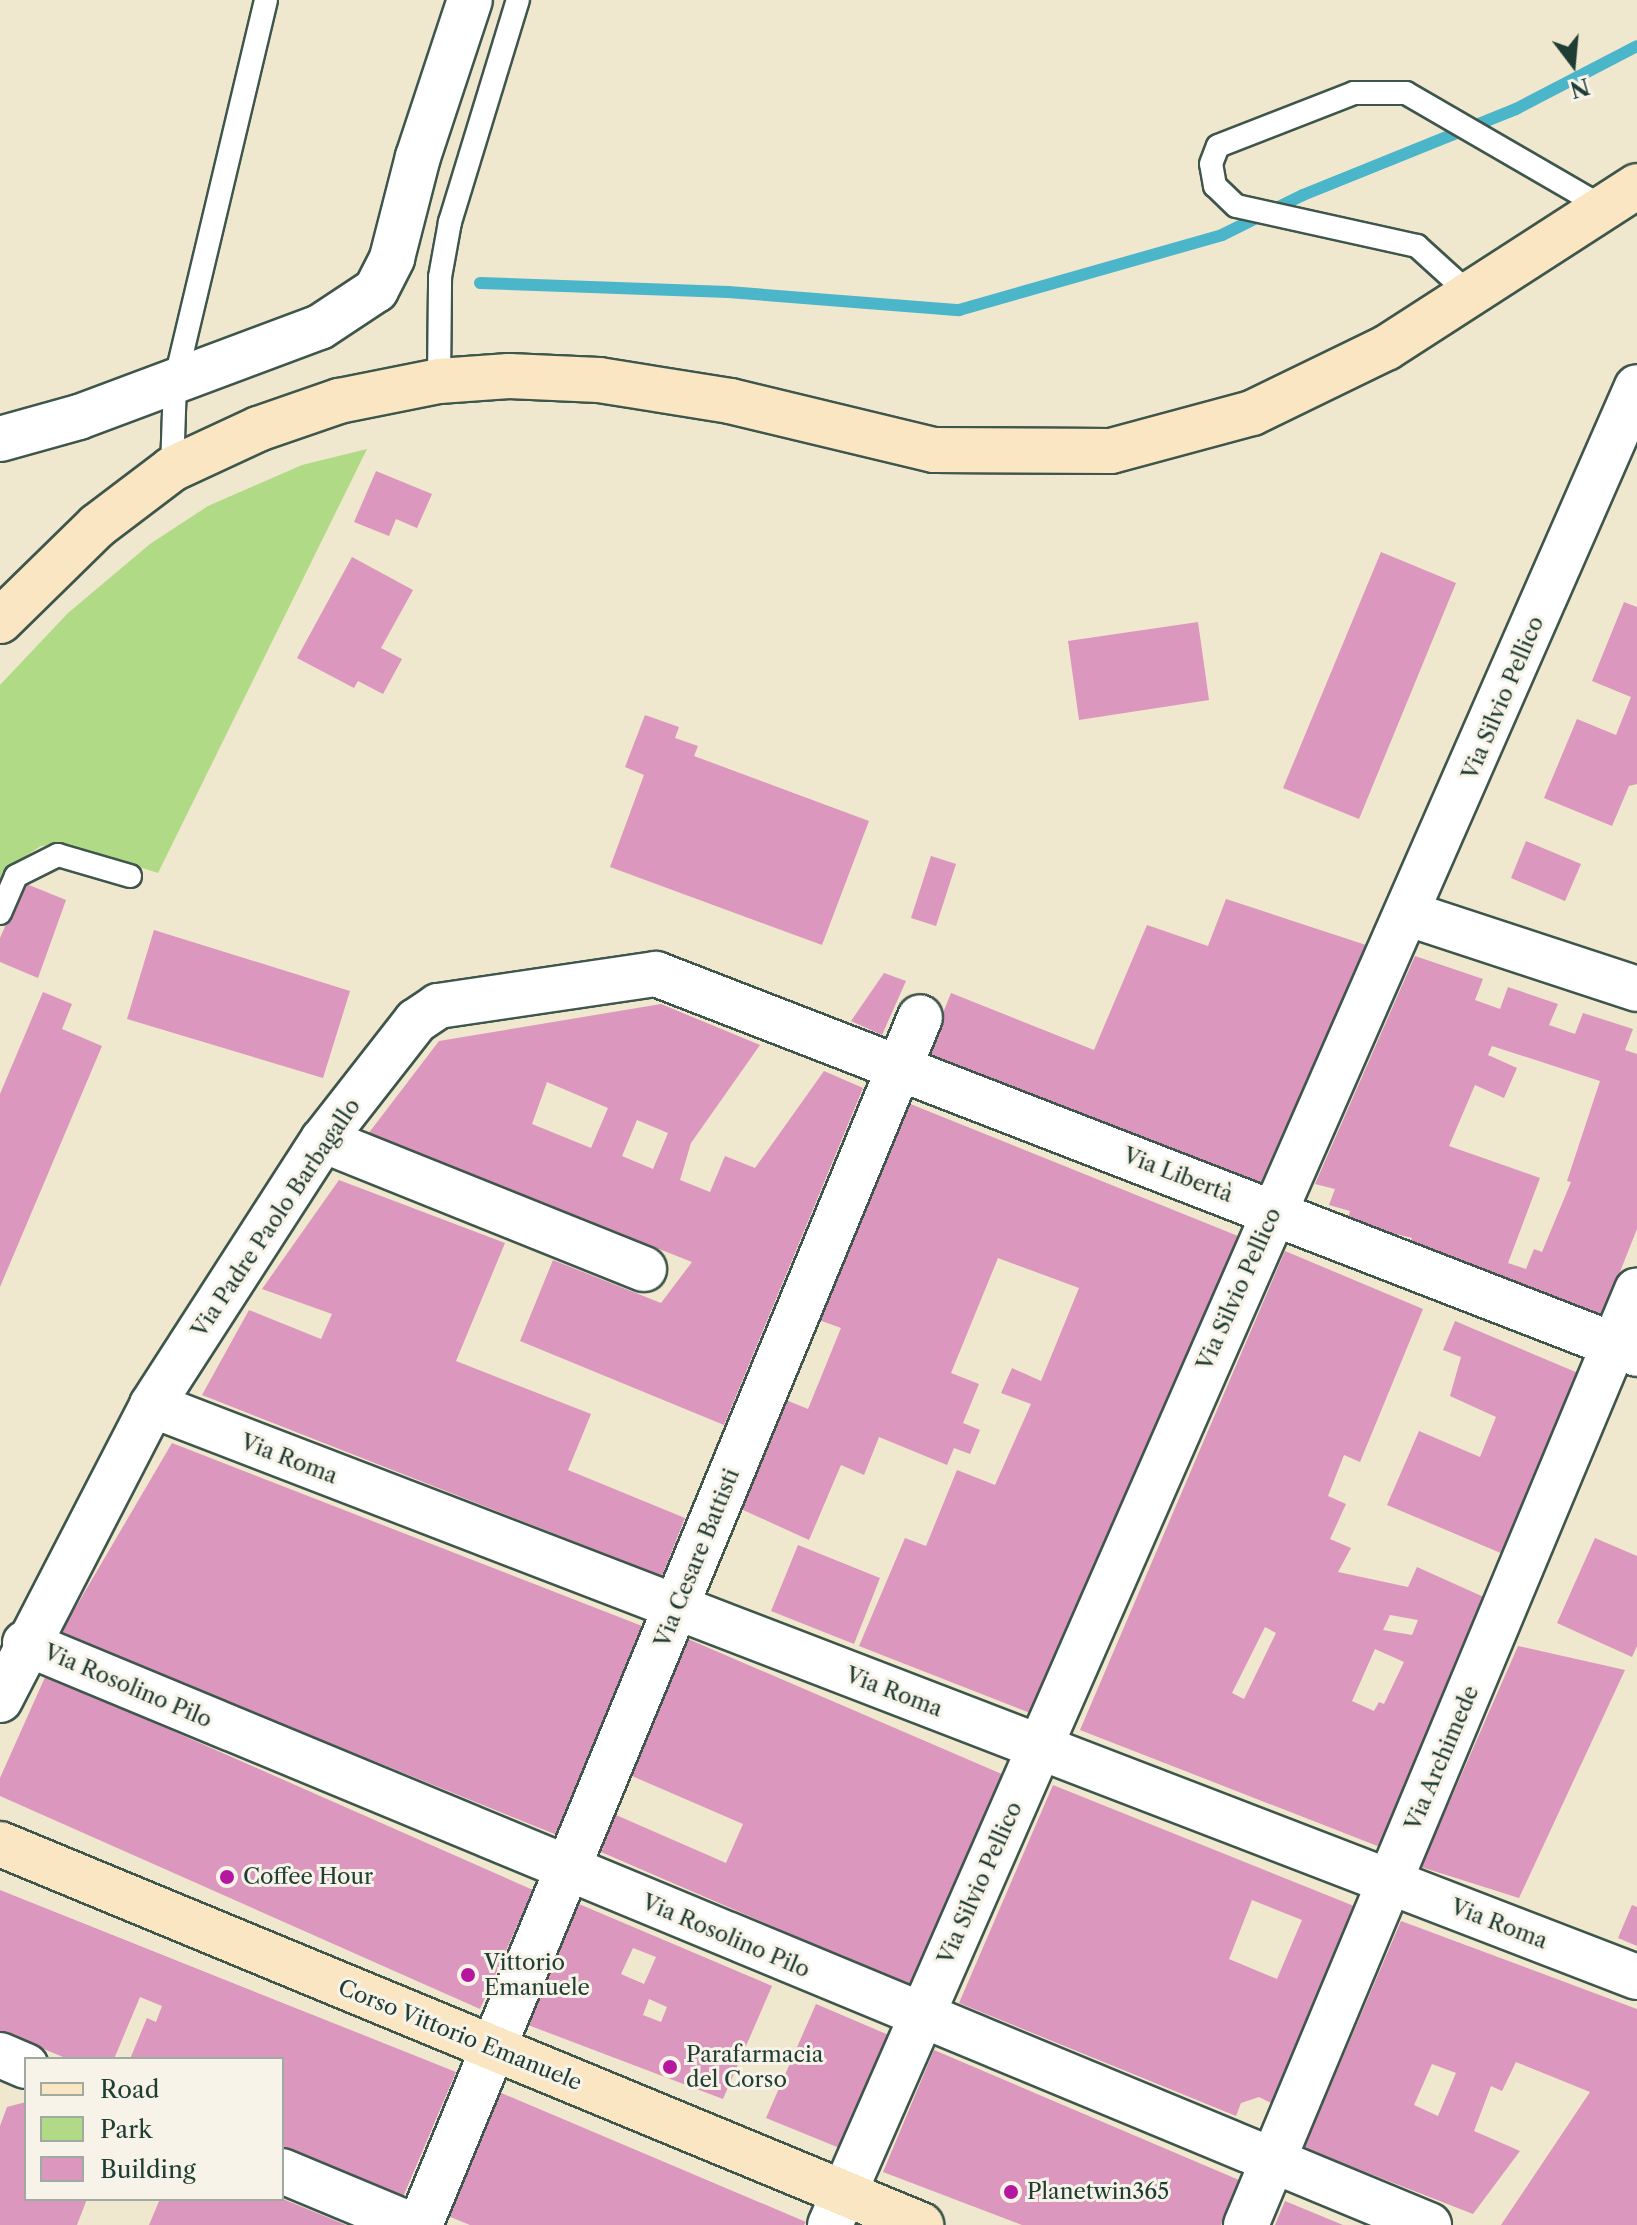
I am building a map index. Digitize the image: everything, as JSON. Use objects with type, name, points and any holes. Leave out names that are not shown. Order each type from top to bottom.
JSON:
[{"type":"main road","points":[[0,621],[97,526],[172,469],[258,429],[339,401],[439,381],[509,376],[599,380],[730,401],[934,450],[1111,451],[1252,413],[1386,348],[1472,296],[1620,197]]},
{"type":"main road","name":"Corso Vittorio Emanuele","points":[[0,1844],[490,2047],[837,2209],[921,2225]]},
{"type":"street","points":[[0,439],[175,382],[320,327],[376,290],[392,258],[418,157],[470,0]]},
{"type":"street","name":"Via Silvio Pellico","points":[[837,2209],[1273,1212],[1409,914],[1637,387]]},
{"type":"street","points":[[1409,914],[1637,989]]},
{"type":"street","name":"Via Padre Paolo Barbagallo","points":[[0,1700],[25,1643],[152,1405],[323,1140],[416,1021],[438,1006],[656,974],[898,1067]]},
{"type":"street","name":"Via Cesare Battisti","points":[[420,2225],[490,2047],[677,1609],[920,1017]]},
{"type":"street","name":"Via Libertà","points":[[898,1067],[1626,1349]]},
{"type":"street","points":[[323,1140],[644,1269]]},
{"type":"street","name":"Via Archimede","points":[[1246,2225],[1390,1882],[1626,1349],[1637,1290]]},
{"type":"street","name":"Via Roma","points":[[152,1405],[1637,1977]]},
{"type":"street","name":"Via Rosolino Pilo","points":[[25,1643],[921,2019],[1429,2225]]},
{"type":"street","points":[[0,2055],[24,2065]]},
{"type":"street","points":[[284,2172],[412,2225]]},
{"type":"lane","points":[[172,469],[175,382],[266,0]]},
{"type":"lane","points":[[439,381],[440,277],[450,222],[518,0]]},
{"type":"lane","points":[[1472,296],[1417,246],[1236,206],[1215,186],[1211,164],[1218,146],[1354,93],[1406,93],[1620,197]]},
{"type":"lane","points":[[0,913],[16,876],[58,855],[130,876]]},
{"type":"green space","points":[[367,449],[158,873],[67,844],[41,846],[18,861],[0,888],[0,685],[68,613],[150,544],[208,506],[302,465]]},
{"type":"building","points":[[376,471],[432,494],[417,528],[396,519],[389,536],[354,522]]},
{"type":"building","points":[[1381,552],[1456,583],[1359,819],[1283,788]]},
{"type":"building","points":[[352,557],[413,590],[381,648],[402,659],[383,694],[358,681],[354,688],[297,658]]},
{"type":"building","points":[[1624,602],[1637,607],[1637,784],[1629,786],[1612,826],[1544,798],[1577,719],[1616,735],[1631,697],[1592,681]]},
{"type":"building","points":[[1198,622],[1209,700],[1079,720],[1068,641]]},
{"type":"building","points":[[645,715],[679,727],[675,738],[698,746],[694,756],[869,821],[822,945],[610,867],[644,775],[625,767]]},
{"type":"building","points":[[1526,841],[1581,864],[1565,901],[1511,878]]},
{"type":"building","points":[[931,856],[956,864],[936,926],[911,918]]},
{"type":"building","points":[[24,883],[66,900],[38,978],[0,962],[0,938]]},
{"type":"building","points":[[1226,899],[1366,945],[1261,1183],[926,1055],[951,993],[1094,1050],[1147,925],[1208,946]]},
{"type":"building","points":[[154,930],[350,991],[323,1078],[127,1019]]},
{"type":"building","points":[[1415,956],[1483,979],[1475,1000],[1500,1009],[1508,987],[1558,1004],[1549,1025],[1575,1034],[1583,1013],[1633,1029],[1625,1050],[1637,1054],[1637,1229],[1602,1317],[1409,1244],[1412,1238],[1347,1222],[1350,1211],[1329,1205],[1335,1189],[1315,1184]],"holes":[[[1492,1046],[1600,1081],[1567,1181],[1571,1182],[1542,1252],[1534,1249],[1526,1269],[1508,1263],[1540,1178],[1449,1146],[1475,1085],[1504,1098],[1517,1068],[1488,1055]]]},
{"type":"building","points":[[884,973],[906,981],[882,1035],[851,1021]]},
{"type":"building","points":[[43,992],[72,1004],[62,1029],[102,1046],[0,1287],[0,1094]]},
{"type":"building","points":[[661,1004],[760,1045],[691,1143],[680,1180],[710,1192],[725,1156],[755,1168],[824,1071],[863,1088],[724,1425],[520,1341],[553,1260],[661,1303],[692,1262],[368,1134],[439,1041]],"holes":[[[547,1082],[608,1108],[591,1148],[532,1124]],[[637,1120],[668,1133],[653,1169],[622,1156]]]},
{"type":"building","points":[[908,1103],[1238,1236],[1030,1713],[859,1646],[905,1538],[926,1546],[957,1470],[995,1485],[1031,1404],[1001,1393],[1012,1368],[1041,1381],[1079,1288],[998,1258],[951,1373],[979,1384],[963,1423],[980,1430],[970,1454],[954,1448],[947,1465],[879,1437],[864,1475],[841,1465],[809,1540],[741,1509],[786,1400],[808,1409],[841,1328],[819,1320]]},
{"type":"building","points":[[339,1180],[505,1243],[456,1361],[591,1414],[568,1470],[685,1518],[662,1576],[202,1395],[249,1310],[321,1339],[332,1314],[262,1289]]},
{"type":"building","points":[[1285,1251],[1423,1309],[1360,1462],[1344,1455],[1328,1496],[1346,1504],[1330,1539],[1351,1548],[1338,1572],[1408,1587],[1417,1567],[1486,1598],[1380,1847],[1080,1730]],"holes":[[[1390,1615],[1418,1620],[1412,1635],[1383,1630]],[[1265,1627],[1276,1633],[1244,1699],[1232,1693]],[[1375,1649],[1404,1662],[1384,1704],[1379,1702],[1374,1711],[1352,1701]]]},
{"type":"building","points":[[1455,1321],[1578,1373],[1503,1554],[1387,1505],[1419,1431],[1480,1457],[1496,1417],[1450,1396],[1461,1357],[1443,1350]]},
{"type":"building","points":[[172,1443],[642,1626],[557,1835],[60,1634]]},
{"type":"building","points":[[1595,1538],[1637,1556],[1637,1646],[1632,1657],[1557,1623]]},
{"type":"building","points":[[798,1545],[880,1578],[854,1644],[771,1611]]},
{"type":"building","points":[[688,1639],[1004,1775],[913,1987],[601,1852],[616,1815],[726,1863],[743,1824],[632,1776]]},
{"type":"building","points":[[1518,1646],[1625,1670],[1519,1898],[1421,1867]]},
{"type":"building","points":[[46,1675],[533,1890],[480,2009],[0,1796],[0,1778]]},
{"type":"building","points":[[1053,1785],[1354,1906],[1271,2103],[1259,2097],[1241,2103],[1236,2116],[959,2003]],"holes":[[[1252,1900],[1302,1920],[1277,1979],[1229,1959]]]},
{"type":"building","points":[[0,1890],[456,2072],[403,2197],[284,2149],[284,2057],[131,2057],[147,2018],[156,2022],[162,2006],[140,1997],[115,2057],[63,2057],[0,2031]]},
{"type":"building","points":[[579,1904],[772,1986],[723,2099],[528,2025]],"holes":[[[633,1948],[656,1957],[644,1984],[621,1974]],[[649,1999],[667,2007],[661,2022],[643,2015]]]},
{"type":"building","points":[[1632,1905],[1637,1907],[1637,1946],[1618,1938]]},
{"type":"building","points":[[1401,1921],[1637,2009],[1637,2225],[1501,2225],[1590,2092],[1516,2062],[1502,2091],[1491,2086],[1474,2131],[1520,2151],[1473,2214],[1304,2148]],"holes":[[[1432,2064],[1456,2073],[1438,2116],[1414,2105]]]},
{"type":"building","points":[[816,2004],[891,2036],[842,2149],[766,2118]]},
{"type":"building","points":[[934,2050],[1239,2180],[1221,2225],[1022,2225],[883,2172]]},
{"type":"building","points":[[499,2092],[806,2222],[804,2225],[470,2225],[448,2216]]},
{"type":"building","points":[[24,2103],[24,2201],[86,2201],[77,2225],[0,2225],[0,2126],[7,2107]]},
{"type":"building","points":[[284,2199],[346,2225],[149,2225],[159,2201]]},
{"type":"building","points":[[1285,2201],[1343,2225],[1275,2225]]},
{"type":"waterway","points":[[480,283],[728,292],[959,310],[1222,235],[1303,195],[1516,109],[1637,46]]},
{"type":"place","name":"Coffee Hour","points":[[227,1877]]},
{"type":"place","name":"Vittorio Emanuele","points":[[468,1975]]},
{"type":"place","name":"Parafarmacia del Corso","points":[[670,2067]]},
{"type":"place","name":"Planetwin365","points":[[1011,2192]]}]
